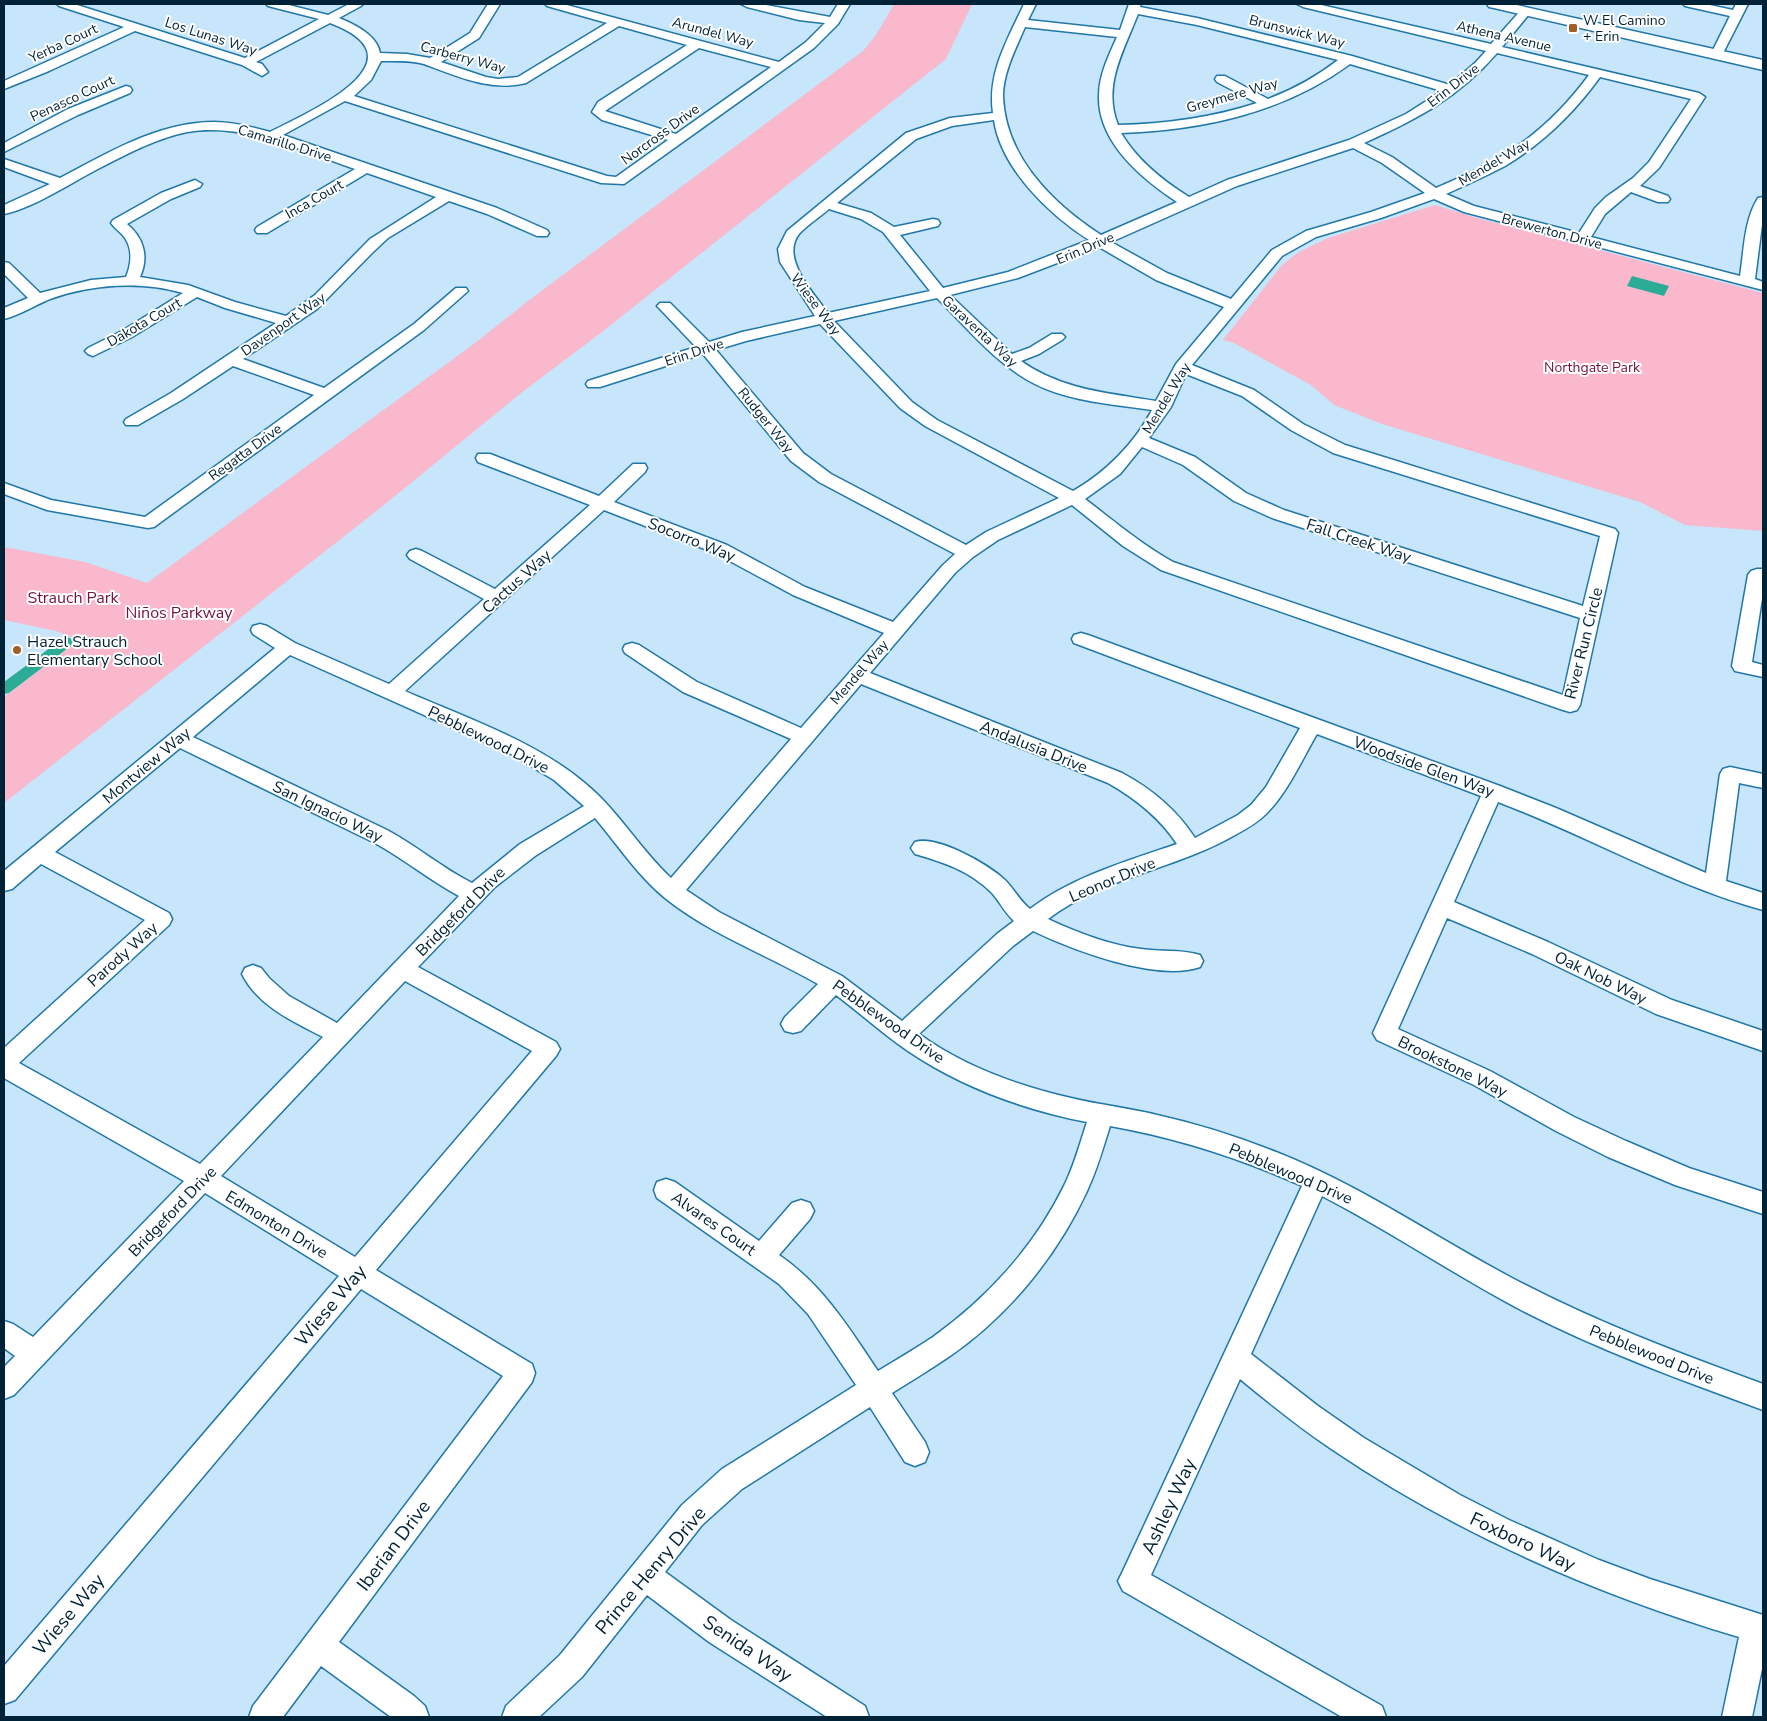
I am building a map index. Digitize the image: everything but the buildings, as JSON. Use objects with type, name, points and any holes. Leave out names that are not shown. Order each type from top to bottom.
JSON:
[{"type":"main road","points":[[1494,4],[1763,64]]},
{"type":"street","name":"Los Lunas Way","points":[[63,4],[246,62],[262,72]]},
{"type":"street","points":[[272,4],[348,26],[362,35],[372,45],[375,57],[374,66],[369,76],[361,85],[346,96],[272,136]]},
{"type":"street","points":[[246,62],[357,4]]},
{"type":"street","points":[[430,63],[465,43],[475,35],[494,4]]},
{"type":"street","name":"Arundel Way","points":[[551,4],[781,66]]},
{"type":"street","points":[[747,4],[799,16],[834,21]]},
{"type":"street","name":"Norcross Drive","points":[[346,96],[606,180],[619,182],[810,45],[834,21],[844,4]]},
{"type":"street","points":[[1030,4],[1002,68],[999,82],[999,116],[1008,146],[1025,174],[1054,206],[1099,242],[1173,283],[1195,293],[1234,305]]},
{"type":"street","name":"Athena Avenue","points":[[1302,4],[1700,97],[1654,165],[1630,187]]},
{"type":"street","points":[[1690,4],[1740,9],[1717,54]]},
{"type":"street","points":[[1134,7],[1108,76],[1106,102],[1120,142],[1137,164],[1162,186],[1187,202]]},
{"type":"street","name":"Brunswick Way","points":[[1134,7],[1348,59],[1452,90]]},
{"type":"street","name":"Erin Drive","points":[[594,384],[742,337],[940,293],[1042,266],[1232,183],[1354,143],[1411,116],[1452,90],[1479,66],[1526,11]]},
{"type":"street","name":"Carberry Way","points":[[375,57],[406,58],[430,63],[492,83],[509,84],[522,80],[617,22]]},
{"type":"street","points":[[1022,23],[1124,34]]},
{"type":"street","name":"Yerba Court","points":[[4,85],[134,27]]},
{"type":"street","points":[[679,139],[607,117],[598,112],[603,105],[698,43]]},
{"type":"street","name":"Greymere Way","points":[[1114,129],[1162,128],[1191,124],[1266,103],[1315,83],[1335,71],[1348,59]]},
{"type":"street","name":"Mendel Way","points":[[672,891],[938,581],[967,553],[1007,529],[1073,498],[1114,470],[1140,440],[1163,407],[1172,384],[1182,368],[1269,261],[1293,243],[1316,232],[1376,215],[1435,194],[1500,162],[1527,145],[1568,110],[1598,73]]},
{"type":"street","points":[[1220,79],[1266,103]]},
{"type":"street","name":"Penasco Court","points":[[4,148],[73,112],[126,90]]},
{"type":"street","name":"Wiese Way","points":[[999,116],[950,122],[911,136],[794,231],[788,239],[784,255],[789,267],[824,319],[906,405],[918,414],[1073,498]]},
{"type":"street","name":"Camarillo Drive","points":[[4,210],[61,183],[133,145],[174,131],[205,126],[234,127],[272,136],[366,168],[510,218],[542,233]]},
{"type":"street","name":"Brewerton Drive","points":[[1354,143],[1392,164],[1435,194],[1484,214],[1763,286]]},
{"type":"street","points":[[4,163],[61,183]]},
{"type":"street","name":"Inca Court","points":[[262,230],[366,168]]},
{"type":"street","points":[[131,282],[138,267],[138,248],[134,237],[118,223],[166,196],[195,184]]},
{"type":"street","points":[[1582,239],[1600,211],[1611,200],[1630,187],[1662,199]]},
{"type":"street","name":"Davenport Way","points":[[132,422],[177,396],[289,322],[326,295],[342,274],[379,239],[447,196]]},
{"type":"street","points":[[1747,281],[1756,218],[1763,200]]},
{"type":"street","name":"Garaventa Way","points":[[827,204],[866,216],[892,232],[940,293],[1009,360],[1030,375],[1058,387],[1163,407]]},
{"type":"street","points":[[892,232],[933,223]]},
{"type":"street","points":[[4,266],[37,299]]},
{"type":"street","points":[[4,314],[37,299],[76,288],[131,282],[167,284],[289,322]]},
{"type":"street","name":"Regatta Drive","points":[[4,488],[48,505],[148,523],[419,328],[460,291]]},
{"type":"street","name":"Dakota Court","points":[[93,351],[127,334],[195,292]]},
{"type":"street","name":"Rudger Way","points":[[665,306],[706,348],[752,401],[785,446],[810,468],[967,553]]},
{"type":"street","points":[[1009,360],[1045,345],[1056,336]]},
{"type":"street","points":[[232,360],[326,394]]},
{"type":"street","name":"River Run Circle","points":[[1073,498],[1134,547],[1167,566],[1570,705],[1609,533],[1346,452],[1321,441],[1297,427],[1248,393],[1214,378],[1182,368]]},
{"type":"street","name":"Fall Creek Way","points":[[1140,440],[1189,461],[1240,497],[1278,514],[1591,615]]},
{"type":"street","name":"Socorro Way","points":[[484,458],[721,549],[816,599],[896,630]]},
{"type":"street","name":"Cactus Way","points":[[392,693],[601,504],[638,468]]},
{"type":"street","points":[[416,555],[497,598]]},
{"type":"street","points":[[1763,575],[1757,575],[1742,666],[1763,671]]},
{"type":"street","name":"Pebblewood Drive","points":[[260,630],[288,647],[518,749],[544,763],[568,780],[598,807],[645,866],[672,891],[725,926],[807,966],[834,982],[927,1051],[988,1082],[1056,1105],[1180,1131],[1265,1158],[1359,1202],[1461,1263],[1539,1305],[1606,1337],[1683,1369],[1763,1397]]},
{"type":"street","name":"Woodside Glen Way","points":[[1081,639],[1493,791],[1609,838],[1715,886],[1763,902]]},
{"type":"street","name":"Montview Way","points":[[4,883],[288,647]]},
{"type":"street","points":[[632,649],[690,686],[718,701],[804,737]]},
{"type":"street","name":"Andalusia Drive","points":[[856,675],[1121,781],[1150,799],[1164,812],[1177,826],[1190,848]]},
{"type":"street","name":"Leonor Drive","points":[[903,1034],[1005,940],[1031,919],[1083,888],[1120,872],[1190,848],[1223,834],[1245,820],[1258,810],[1273,792],[1312,725]]},
{"type":"street","name":"San Ignacio Way","points":[[178,738],[380,836],[400,847],[443,878],[474,894]]},
{"type":"street","points":[[1715,886],[1730,774],[1763,781]]},
{"type":"street","name":"Brookstone Way","points":[[1493,791],[1385,1033],[1443,1058],[1565,1124],[1617,1148],[1684,1177],[1763,1203]]},
{"type":"street","name":"Bridgeford Drive","points":[[4,1386],[474,894],[523,852],[552,832],[598,807]]},
{"type":"street","points":[[922,848],[970,866],[997,885],[1020,913],[1089,946],[1148,960],[1192,961]]},
{"type":"street","name":"Parody Way","points":[[4,1064],[161,919],[39,853]]},
{"type":"street","name":"Oak Nob Way","points":[[1442,906],[1540,948],[1664,1007],[1763,1041]]},
{"type":"street","name":"Wiese Way","points":[[4,1689],[548,1049],[402,969]]},
{"type":"street","points":[[253,974],[268,994],[285,1006],[339,1035]]},
{"type":"street","points":[[793,1024],[834,982]]},
{"type":"street","name":"Edmonton Drive","points":[[4,1064],[202,1178],[522,1373]]},
{"type":"street","name":"Prince Henry Drive","points":[[517,1717],[566,1671],[692,1515],[732,1480],[942,1346],[979,1316],[1032,1261],[1056,1225],[1076,1188],[1102,1115]]},
{"type":"street","name":"Ashley Way","points":[[1317,1181],[1133,1581],[1371,1717]]},
{"type":"street","name":"Alvares Court","points":[[666,1190],[762,1256],[788,1276],[817,1304],[873,1390]]},
{"type":"street","name":"Alvares Court","points":[[762,1256],[801,1211]]},
{"type":"street","points":[[4,1333],[35,1354]]},
{"type":"street","name":"Foxboro Way","points":[[1236,1359],[1293,1405],[1352,1447],[1415,1486],[1482,1523],[1552,1556],[1625,1586],[1756,1627],[1737,1717]]},
{"type":"street","name":"Iberian Drive","points":[[264,1717],[522,1373]]},
{"type":"street","points":[[873,1390],[914,1452]]},
{"type":"street","name":"Senida Way","points":[[643,1574],[720,1631],[854,1717]]},
{"type":"street","points":[[318,1645],[414,1717]]},
{"type":"green space","name":"Niños Parkway","points":[[894,4],[972,4],[946,59],[602,332],[521,393],[384,505],[4,803],[4,697],[79,640],[56,631],[4,620],[4,547],[85,562],[147,583],[475,343],[532,298],[863,51],[876,35]]},
{"type":"green space","name":"Northgate Park","points":[[1435,205],[1477,218],[1763,293],[1763,531],[1685,525],[1640,502],[1382,424],[1334,405],[1311,385],[1234,343],[1223,340],[1282,265],[1299,252],[1328,238]]},
{"type":"shaded area","points":[[1632,276],[1669,286],[1664,296],[1627,286]]},
{"type":"waterway","points":[[4,689],[67,642]]},
{"type":"place","name":"W El Camino + Erin","points":[[1573,28]]},
{"type":"place","name":"Hazel Strauch Elementary School","points":[[17,650]]},
{"type":"park label","name":"Strauch Park","points":[[73,597]]}]
